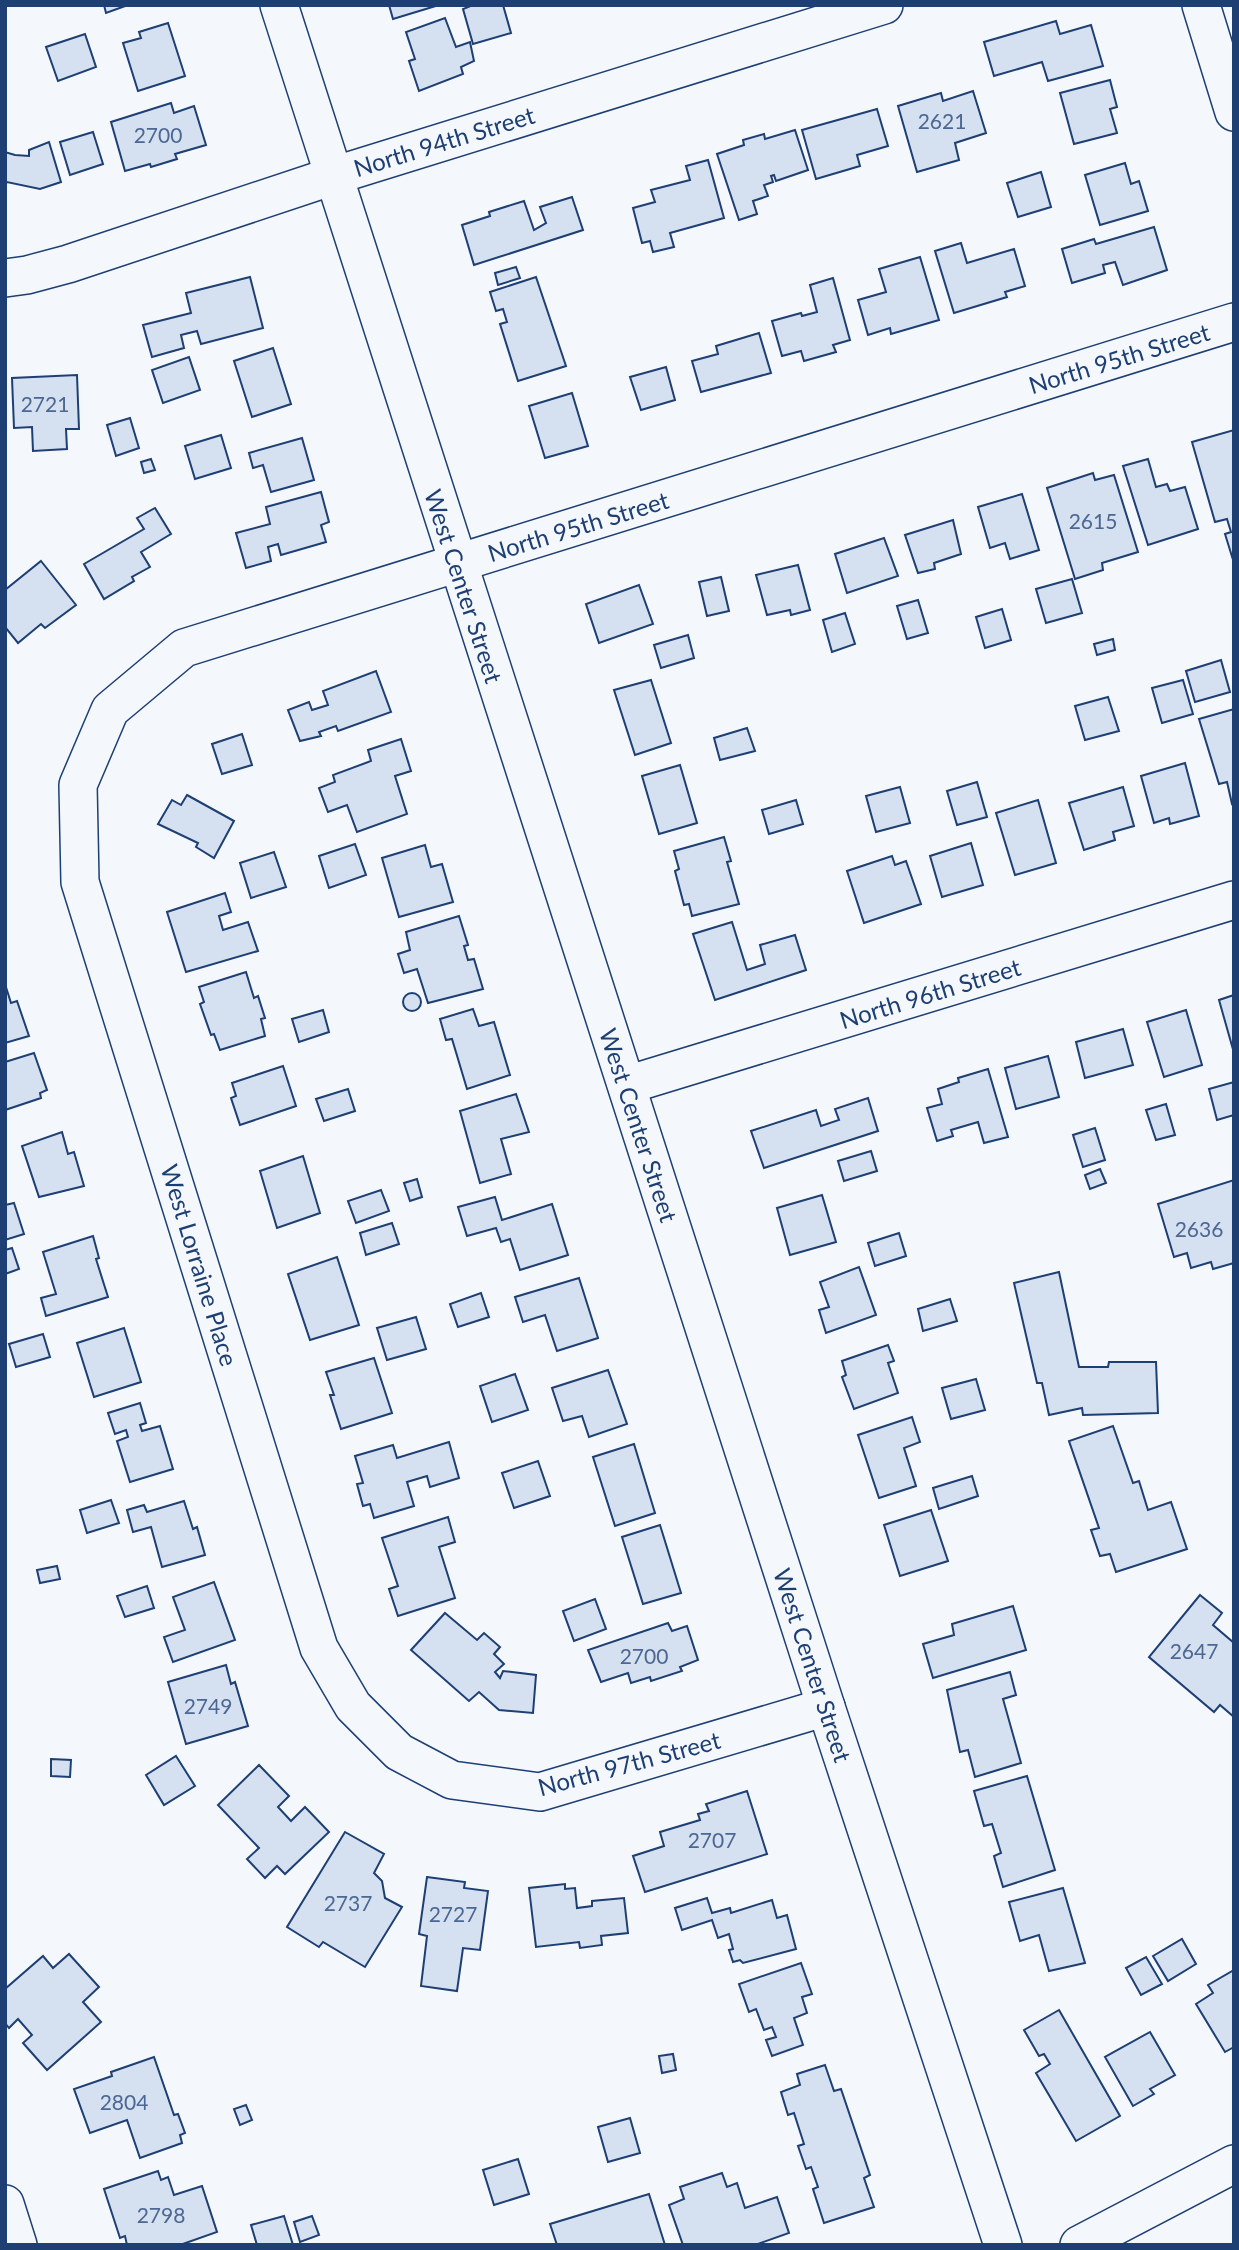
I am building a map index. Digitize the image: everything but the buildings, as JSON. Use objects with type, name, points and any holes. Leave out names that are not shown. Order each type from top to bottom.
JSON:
[{"type":"street","name":"West Center Street","points":[[279,5],[456,563],[1003,2245]]},
{"type":"street","name":"North 94th Street","points":[[5,278],[68,264],[333,176],[884,5]]},
{"type":"street","points":[[1201,5],[1234,112]]},
{"type":"street","name":"North 95th Street","points":[[80,882],[78,785],[110,710],[184,648],[1234,323]]},
{"type":"street","name":"West Lorraine Place","points":[[80,882],[319,1648]]},
{"type":"street","name":"North 96th Street","points":[[626,1085],[1234,900]]},
{"type":"street","name":"North 97th Street","points":[[319,1648],[353,1706],[399,1752],[453,1780],[540,1792],[826,1707]]},
{"type":"street","points":[[1079,2245],[1234,2164]]},
{"type":"street","points":[[5,2204],[18,2245]]}]
